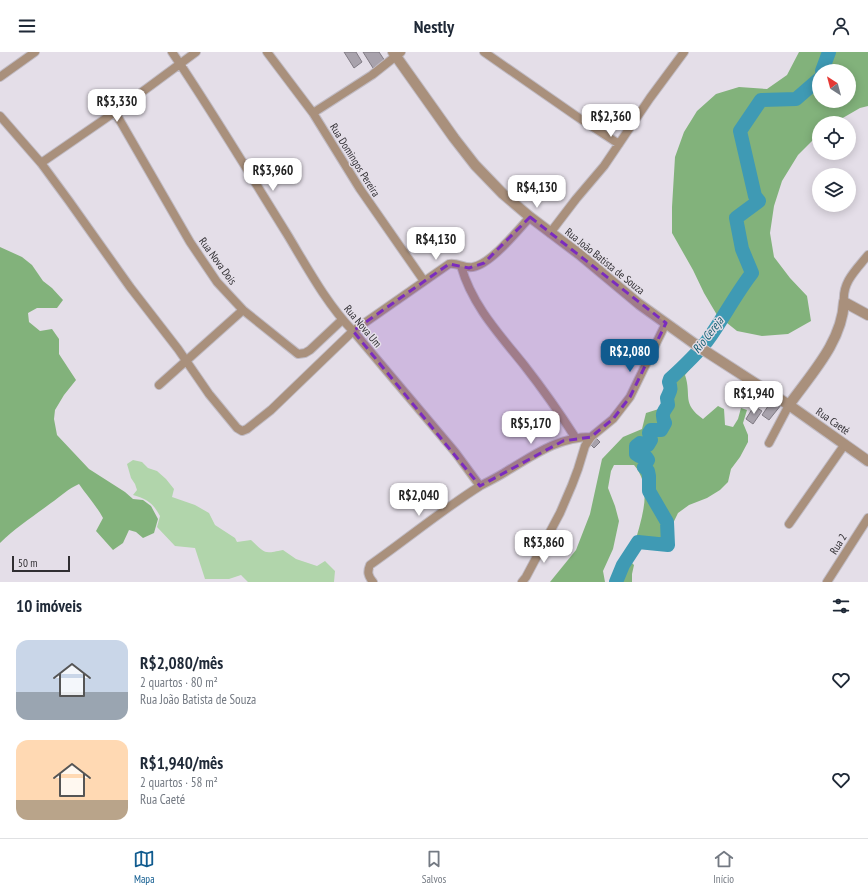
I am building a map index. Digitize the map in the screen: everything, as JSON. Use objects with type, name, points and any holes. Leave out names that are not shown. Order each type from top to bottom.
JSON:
[{"type":"street","points":[[0,77],[35,52]]},
{"type":"street","name":"Rua Nova Um","points":[[172,52],[207,104],[321,289],[342,320],[353,331],[454,452],[480,486]]},
{"type":"street","points":[[41,163],[115,112],[196,52]]},
{"type":"street","name":"Rua Domingos Pereira","points":[[267,52],[313,113],[360,190],[424,281]]},
{"type":"street","points":[[484,52],[619,144]]},
{"type":"street","points":[[550,233],[604,166],[650,98],[682,55],[673,52]]},
{"type":"street","points":[[313,113],[372,75],[397,54]]},
{"type":"street","name":"Rua João Batista de Souza","points":[[397,54],[454,138],[475,165],[503,194],[639,304],[702,348]]},
{"type":"street","name":"Rua Nova Dois","points":[[115,112],[190,242],[217,282],[243,310],[298,354],[305,353],[310,350],[342,320]]},
{"type":"street","points":[[0,116],[41,163],[130,288],[186,360],[209,394],[237,428],[242,431],[247,429],[271,410],[353,331],[449,264],[473,267],[484,263],[504,245],[530,217]]},
{"type":"street","points":[[769,443],[789,405],[835,340],[842,320],[844,302],[843,294],[849,279],[868,255]]},
{"type":"street","points":[[460,266],[465,282],[487,320],[545,392],[575,437]]},
{"type":"street","points":[[844,302],[868,315]]},
{"type":"street","points":[[159,385],[243,310]]},
{"type":"street","points":[[522,582],[548,534],[576,474],[585,446],[590,437],[613,419],[630,397],[666,323]]},
{"type":"street","name":"Rua Caeté","points":[[702,348],[789,405],[868,461]]},
{"type":"street","points":[[373,582],[369,577],[368,572],[370,565],[480,486],[551,446],[575,437],[590,437]]},
{"type":"street","points":[[789,524],[845,444]]},
{"type":"street","name":"Rua 2","points":[[827,582],[868,518]]},
{"type":"highlighted area","points":[[530,217],[666,323],[630,397],[613,419],[591,437],[563,441],[480,486],[353,331],[449,264],[469,268],[484,263]]},
{"type":"green space","points":[[799,52],[868,52],[868,106],[860,108],[846,116],[812,116],[812,141],[798,155],[782,181],[774,206],[770,233],[774,257],[790,278],[807,296],[811,321],[788,334],[762,336],[737,331],[717,315],[672,233],[672,207],[675,157],[684,132],[697,111],[716,94],[739,87],[767,89],[787,75]]},
{"type":"green space","points":[[0,247],[22,257],[32,265],[43,281],[63,300],[57,308],[37,308],[28,313],[29,322],[40,331],[52,329],[59,339],[59,354],[76,380],[64,395],[55,410],[54,419],[57,435],[89,469],[125,492],[133,499],[143,500],[151,506],[158,519],[154,533],[143,538],[136,532],[129,530],[123,543],[113,550],[96,531],[103,518],[79,484],[68,490],[25,522],[0,543]]},
{"type":"green space","points":[[690,361],[690,369],[685,375],[689,404],[703,419],[718,406],[724,409],[725,425],[733,427],[738,419],[741,408],[747,410],[743,423],[748,435],[748,442],[740,457],[731,469],[728,482],[720,490],[707,498],[689,505],[678,513],[662,546],[656,549],[644,549],[634,546],[642,515],[645,494],[640,474],[634,465],[614,465],[611,471],[608,488],[619,521],[613,549],[603,571],[605,582],[550,582],[576,550],[590,514],[602,459],[623,437],[642,429],[646,413],[662,408],[667,394],[667,378],[685,362]]},
{"type":"green space","points":[[133,460],[142,462],[148,468],[157,471],[174,489],[172,497],[195,505],[209,513],[215,525],[235,538],[237,542],[251,540],[265,552],[283,550],[296,559],[317,566],[325,561],[335,571],[334,582],[248,582],[241,575],[229,579],[205,579],[195,548],[175,546],[157,527],[160,516],[155,508],[146,500],[133,495],[137,490],[131,478],[127,464]]},
{"type":"green space","points":[[631,562],[634,565],[632,582],[612,582],[622,568]]},
{"type":"building","points":[[344,52],[356,52],[362,62],[354,68]]},
{"type":"building","points":[[363,52],[379,52],[385,61],[373,68]]},
{"type":"building","points":[[762,388],[765,391],[762,394],[765,396],[757,406],[754,404],[757,399],[755,398]]},
{"type":"building","points":[[773,399],[781,405],[769,420],[762,415]]},
{"type":"building","points":[[754,406],[762,411],[753,424],[746,419]]},
{"type":"building","points":[[595,437],[600,442],[594,448],[590,444]]},
{"type":"waterway","name":"Rio Cereja","points":[[825,64],[829,52]]},
{"type":"waterway","name":"Rio Cereja","points":[[616,582],[623,565],[638,542],[668,545],[667,522],[649,491],[648,471],[644,467],[648,460],[646,457],[636,454],[636,446],[640,443],[648,445],[651,440],[649,433],[651,430],[661,430],[665,423],[663,416],[668,405],[667,398],[670,390],[670,379],[707,341],[752,273],[742,249],[736,218],[759,201],[755,196],[740,131],[761,100],[796,99],[812,85]]}]
